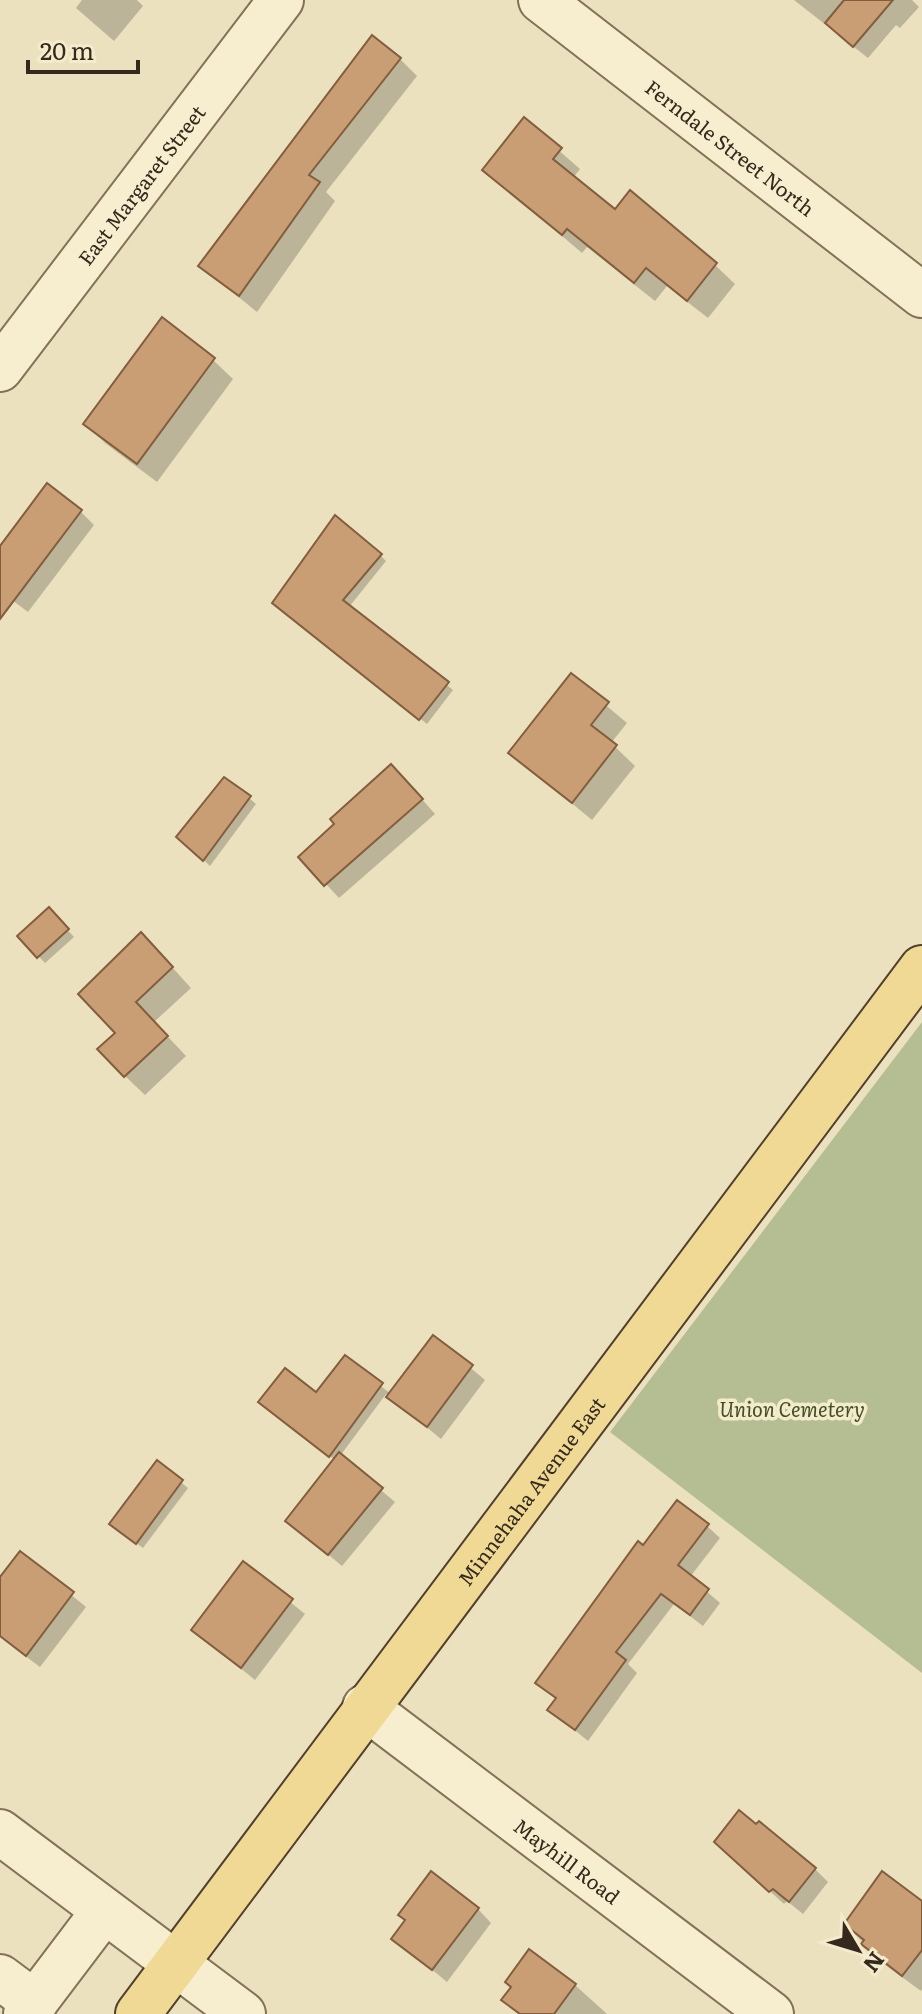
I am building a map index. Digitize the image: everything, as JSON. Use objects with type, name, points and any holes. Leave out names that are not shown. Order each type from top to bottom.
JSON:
[{"type":"main road","name":"Minnehaha Avenue East","points":[[138,2014],[365,1707],[922,968]]},
{"type":"street","name":"East Margaret Street","points":[[0,369],[281,0]]},
{"type":"street","name":"Ferndale Street North","points":[[541,0],[922,295]]},
{"type":"street","name":"Mayhill Road","points":[[365,1707],[771,2014]]},
{"type":"street","points":[[0,1832],[243,2014]]},
{"type":"street","points":[[0,1977],[30,2008],[104,1911]]},
{"type":"green space","name":"Union Cemetery","points":[[922,1022],[922,1673],[610,1432]]},
{"type":"building","points":[[844,0],[893,0],[853,47],[825,23]]},
{"type":"building","points":[[372,35],[401,58],[309,175],[320,182],[239,296],[198,266]]},
{"type":"building","points":[[524,117],[562,148],[553,159],[615,209],[630,190],[717,263],[687,301],[646,268],[634,283],[567,229],[562,235],[482,170]]},
{"type":"building","points":[[162,317],[215,358],[137,464],[83,424]]},
{"type":"building","points":[[47,483],[82,510],[0,619],[0,546]]},
{"type":"building","points":[[335,515],[382,554],[343,600],[449,682],[419,720],[272,603]]},
{"type":"building","points":[[571,673],[609,702],[591,725],[617,745],[572,803],[508,753]]},
{"type":"building","points":[[391,764],[423,799],[324,886],[298,857],[334,824],[330,819]]},
{"type":"building","points":[[224,777],[251,796],[203,861],[176,837]]},
{"type":"building","points":[[49,907],[69,929],[37,958],[17,936]]},
{"type":"building","points":[[141,932],[173,967],[136,1002],[168,1036],[124,1077],[97,1049],[115,1033],[78,994]]},
{"type":"building","points":[[433,1335],[473,1365],[427,1427],[386,1397]]},
{"type":"building","points":[[345,1355],[383,1383],[329,1457],[258,1402],[285,1368],[316,1392]]},
{"type":"building","points":[[339,1452],[383,1488],[328,1555],[285,1521]]},
{"type":"building","points":[[157,1460],[183,1480],[136,1544],[109,1524]]},
{"type":"building","points":[[677,1500],[709,1524],[678,1565],[709,1589],[690,1615],[661,1594],[616,1652],[626,1660],[575,1730],[547,1710],[556,1698],[535,1683],[638,1541],[643,1545]]},
{"type":"building","points":[[20,1551],[74,1592],[26,1656],[0,1636],[0,1577]]},
{"type":"building","points":[[243,1561],[293,1599],[241,1668],[191,1630]]},
{"type":"building","points":[[739,1810],[756,1824],[759,1821],[816,1868],[789,1902],[773,1889],[769,1892],[714,1842]]},
{"type":"building","points":[[431,1871],[479,1908],[432,1970],[391,1939],[405,1920],[398,1915]]},
{"type":"building","points":[[882,1871],[922,1901],[922,1950],[902,1976],[861,1944],[864,1940],[844,1924]]},
{"type":"building","points":[[529,1949],[576,1984],[554,2014],[520,2014],[501,2000],[511,1987],[505,1982]]}]
